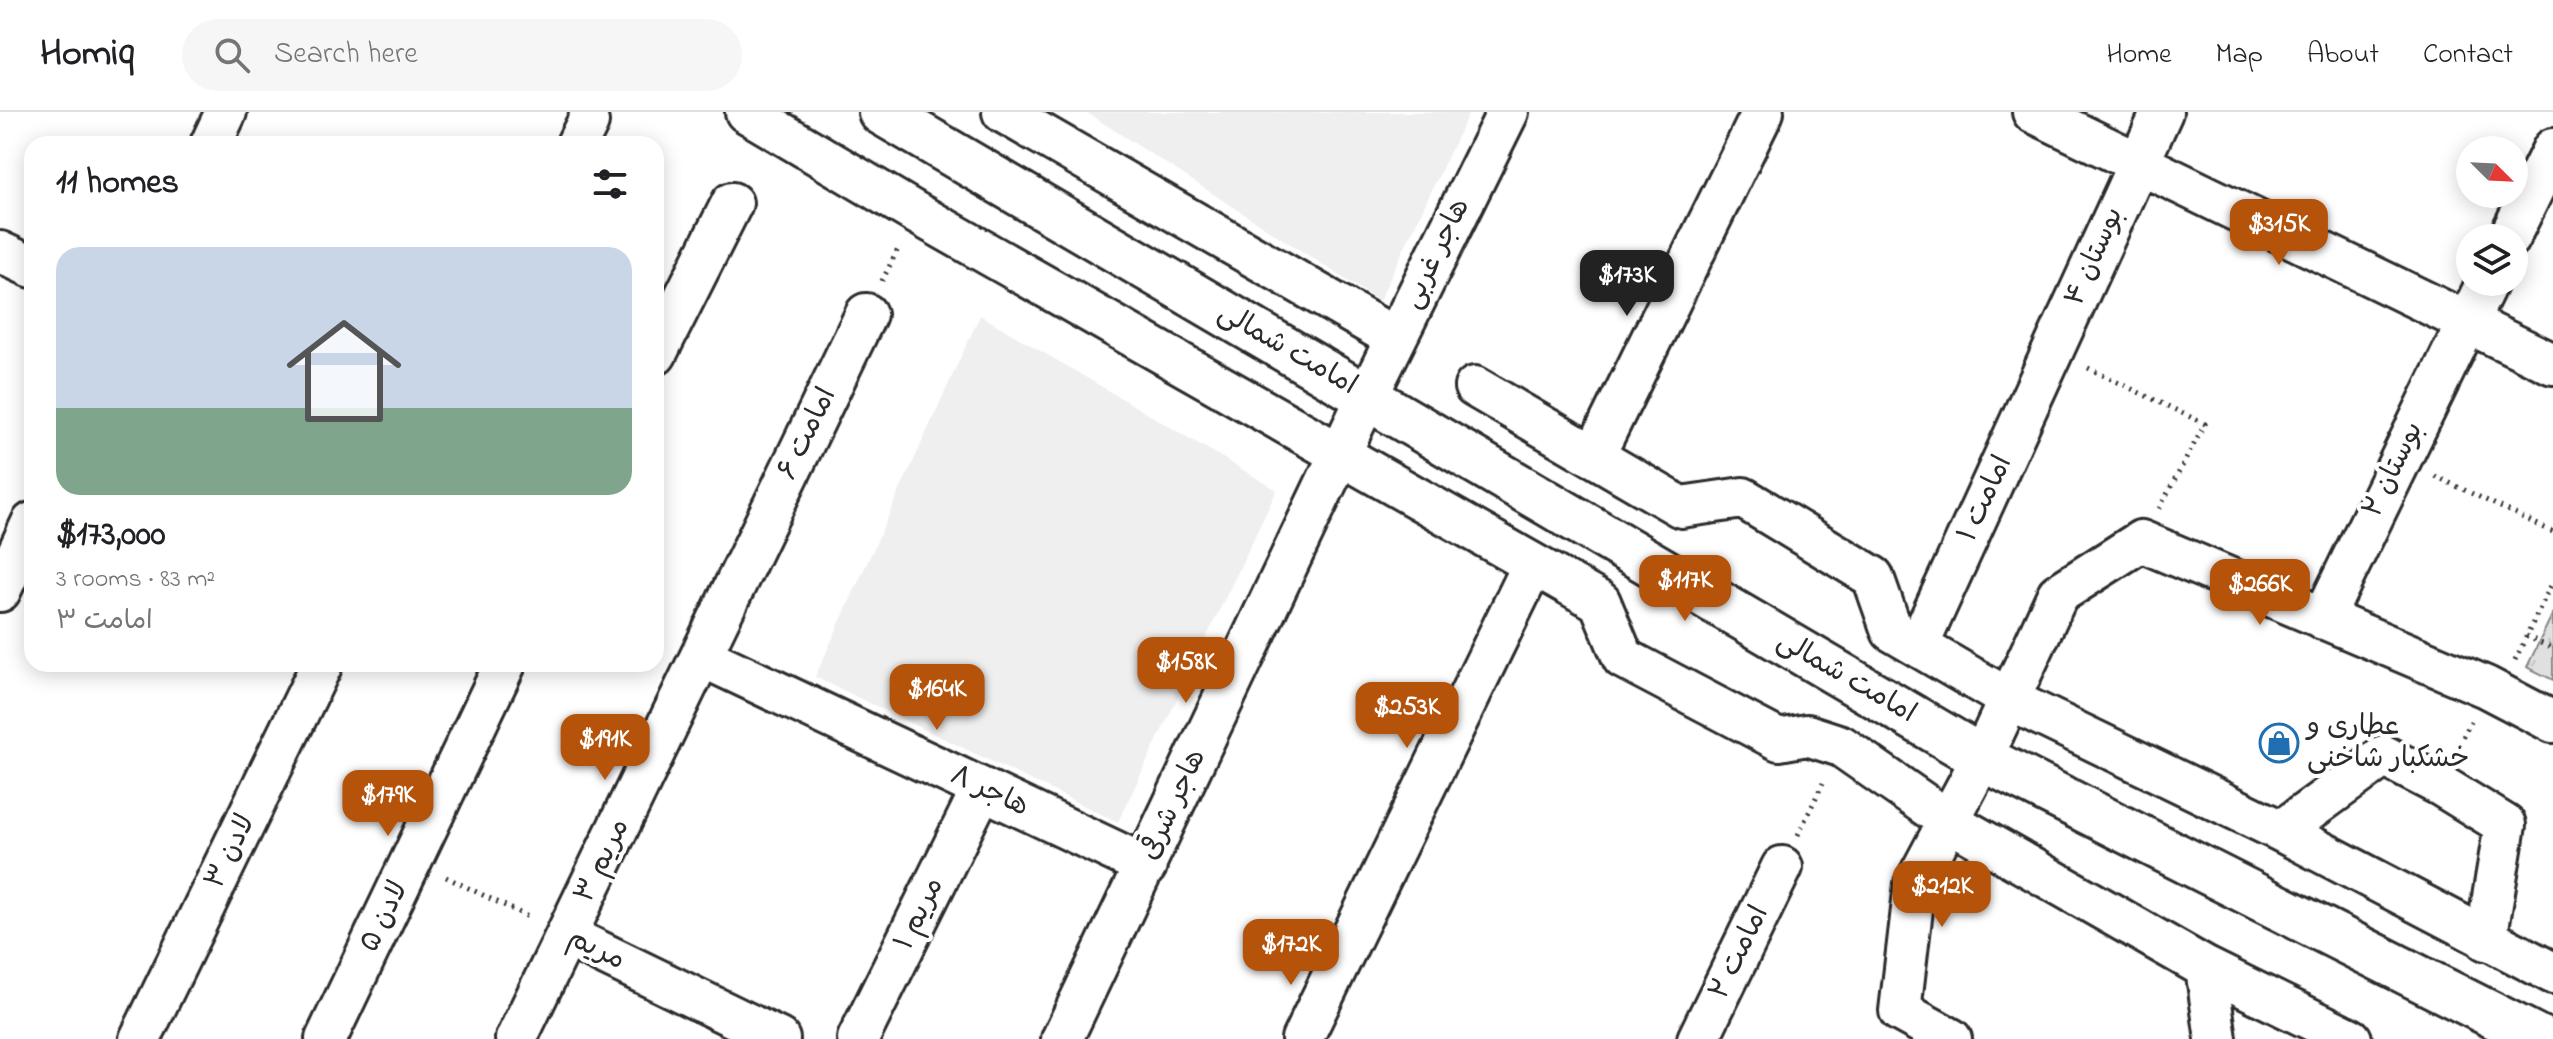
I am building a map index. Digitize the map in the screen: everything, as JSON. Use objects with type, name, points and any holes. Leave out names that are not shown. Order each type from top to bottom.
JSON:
[{"type":"main road","name":"امامت شمالی","points":[[881,112],[1982,758],[2540,1039]]},
{"type":"street","points":[[215,136],[226,112]]},
{"type":"street","points":[[746,112],[916,213],[1600,602],[1623,658],[1779,740],[1807,735],[1841,746],[1947,820],[2206,968],[2351,1039]]},
{"type":"street","points":[[1003,112],[1395,338]]},
{"type":"street","name":"هاجر غربی","points":[[1367,397],[1508,112]]},
{"type":"street","points":[[1595,454],[1763,112]]},
{"type":"street","points":[[2033,112],[2553,364]]},
{"type":"street","name":"بوستان ۴","points":[[2053,352],[2162,112]]},
{"type":"street","points":[[2516,224],[2553,149]]},
{"type":"street","points":[[664,338],[732,203]]},
{"type":"street","points":[[0,252],[24,263]]},
{"type":"street","name":"بوستان ۲","points":[[2323,619],[2480,296]]},
{"type":"street","name":"امامت ۶","points":[[701,656],[866,314]]},
{"type":"street","name":"امامت ۱","points":[[1918,646],[2053,352]]},
{"type":"street","points":[[1475,387],[1595,454],[1681,507],[1743,498],[1873,577],[1892,631],[2010,700],[2281,831],[2553,973]]},
{"type":"street","name":"هاجر شرقی","points":[[1062,1039],[1367,397]]},
{"type":"street","points":[[0,591],[24,540]]},
{"type":"street","points":[[1951,1039],[1900,1011],[1915,884],[1982,758],[2058,594],[2141,541],[2492,690],[2553,722]]},
{"type":"street","points":[[1302,1039],[1533,565]]},
{"type":"street","name":"هاجر ۸","points":[[701,656],[1146,866]]},
{"type":"street","name":"مریم ۳","points":[[516,1039],[701,656]]},
{"type":"street","name":"لادن ۳","points":[[140,1039],[318,672]]},
{"type":"street","name":"لادن ۵","points":[[326,1039],[501,672]]},
{"type":"street","points":[[2281,831],[2384,756],[2440,785],[2505,825],[2486,940]]},
{"type":"street","name":"مریم ۱","points":[[858,1039],[982,789]]},
{"type":"street","name":"امامت ۲","points":[[1698,1039],[1782,867]]},
{"type":"street","name":"مریم","points":[[567,936],[715,1025],[779,1039]]},
{"type":"street","points":[[2206,968],[2216,1039]]},
{"type":"path","points":[[866,314],[916,213]]},
{"type":"path","points":[[2053,352],[2205,424],[2141,541]]},
{"type":"path","points":[[2399,459],[2553,532]]},
{"type":"path","points":[[2440,785],[2492,690],[2526,636],[2553,581]]},
{"type":"path","points":[[2526,636],[2553,649]]},
{"type":"path","points":[[1782,867],[1841,746]]},
{"type":"path","name":"مریم","points":[[413,861],[567,936]]},
{"type":"shaded area","points":[[1086,112],[1469,112],[1379,301]]},
{"type":"shaded area","points":[[980,315],[1277,490],[1118,822],[815,677]]},
{"type":"green space","points":[[2553,613],[2553,680],[2527,667]]},
{"type":"place","name":"عطاری و خشکبار شاخنی","points":[[2279,743]]}]
